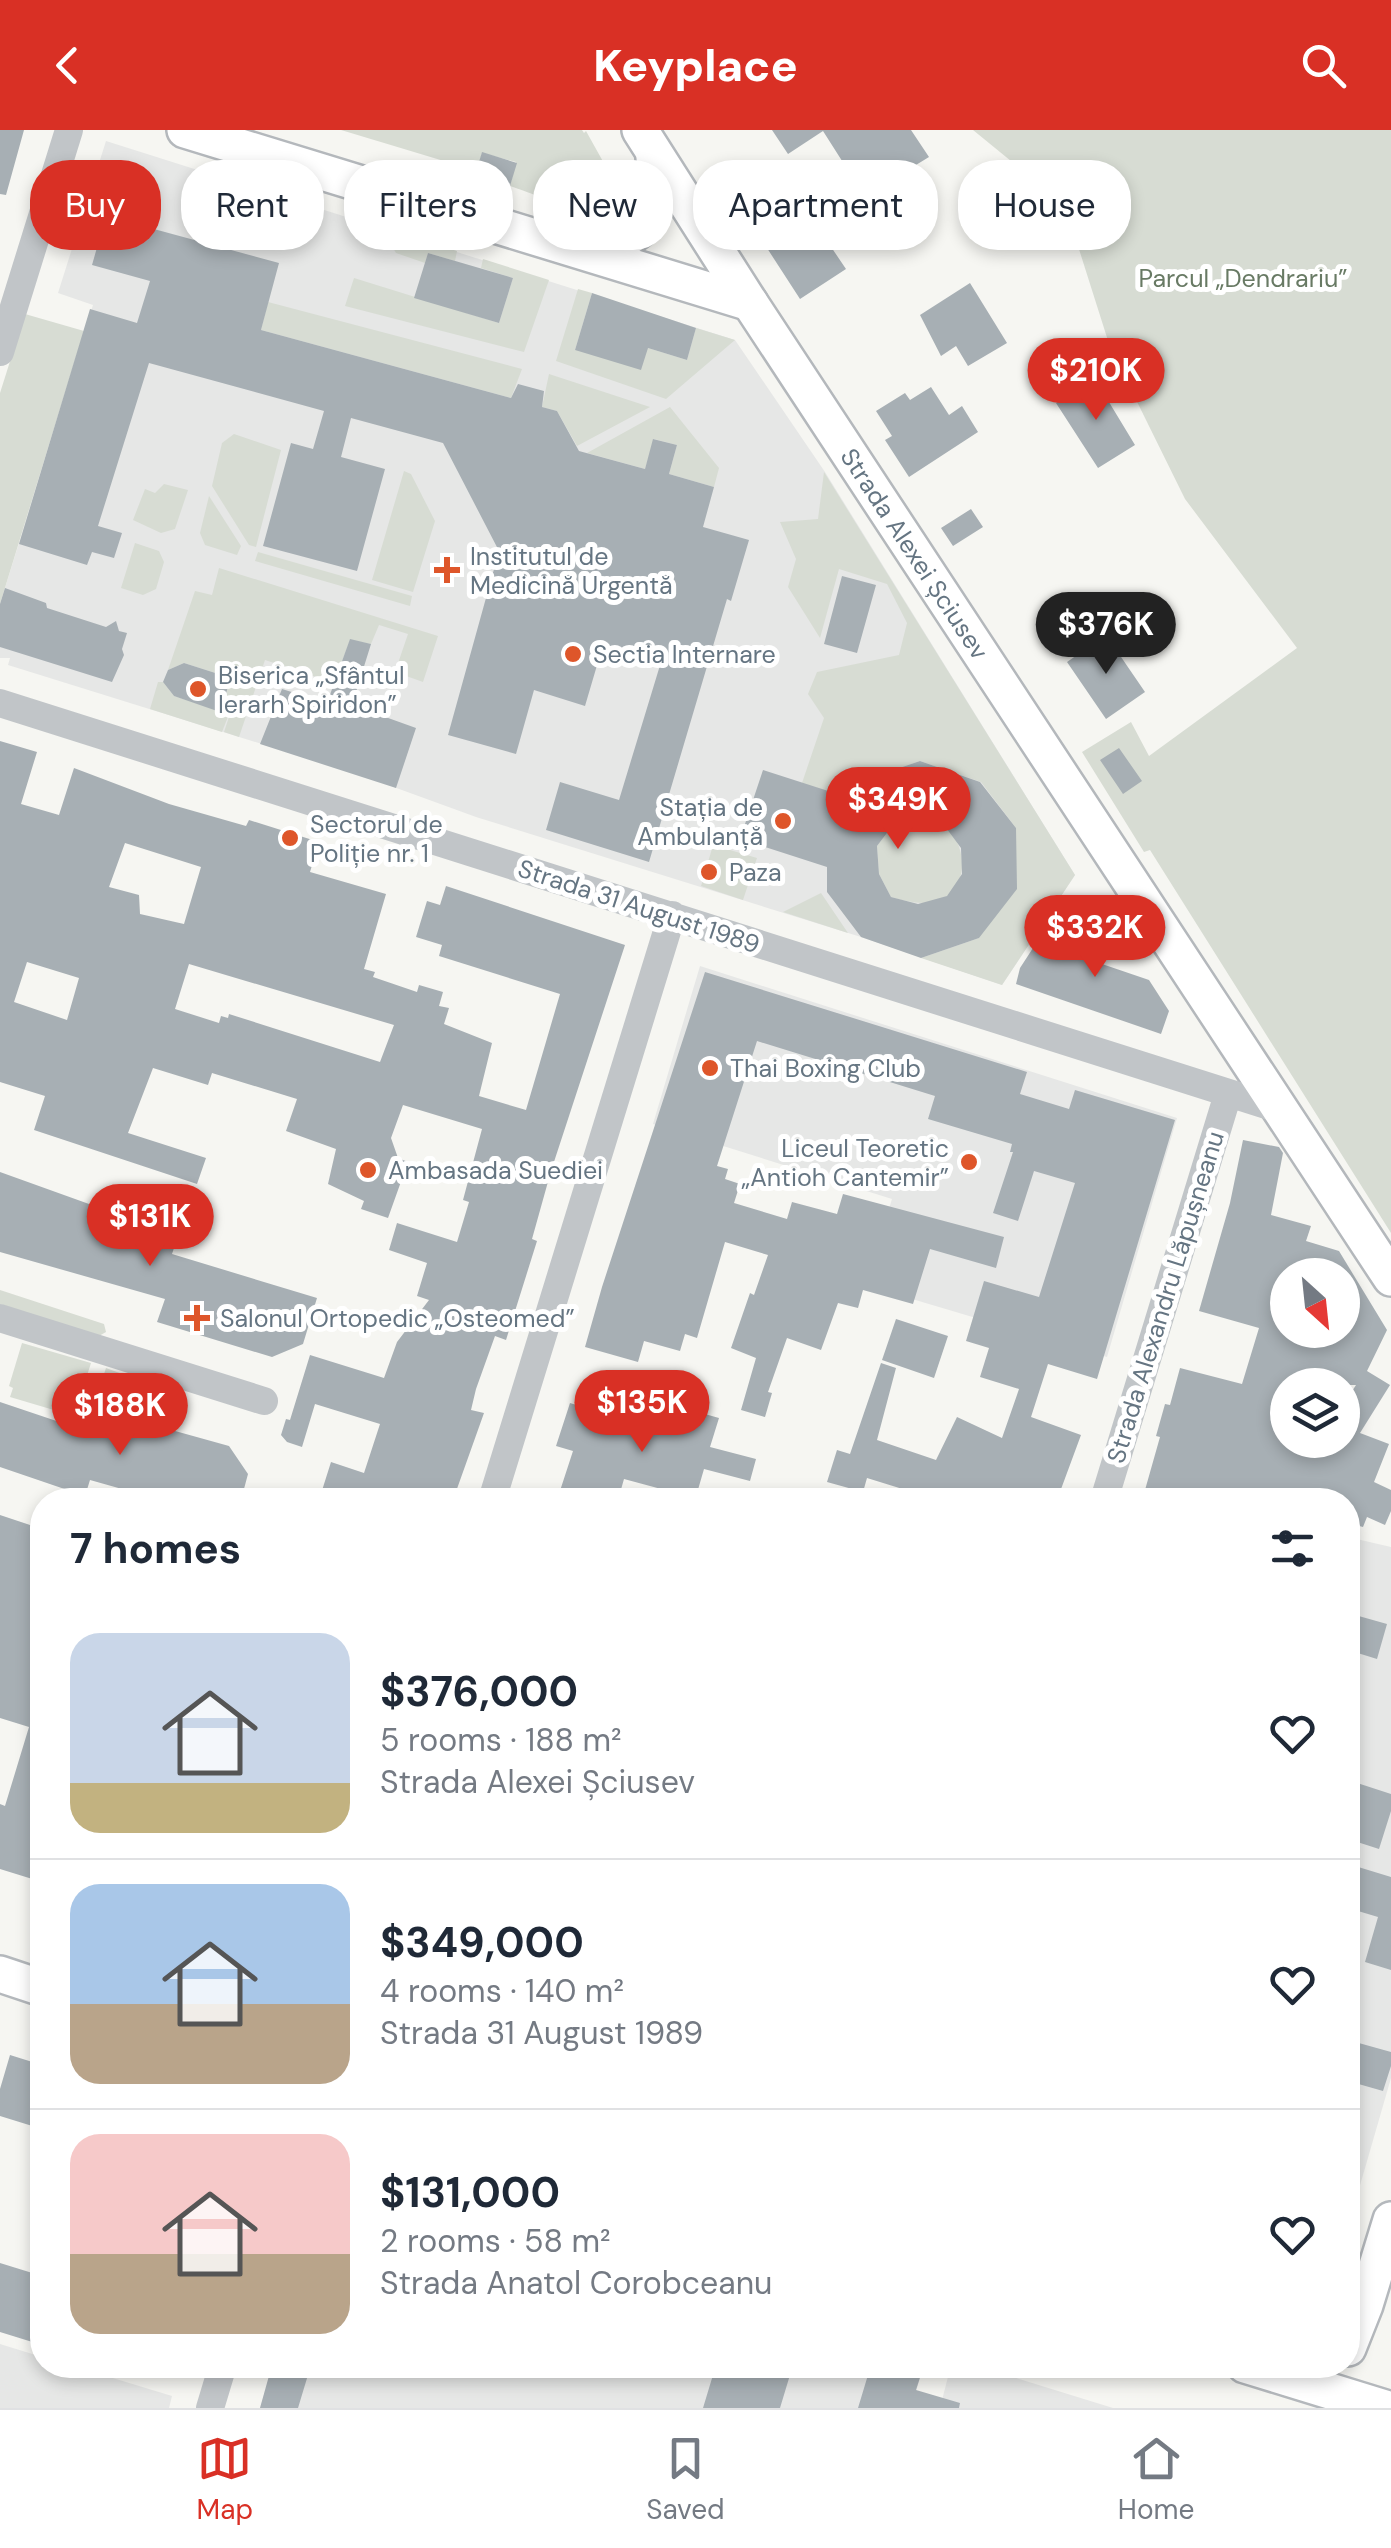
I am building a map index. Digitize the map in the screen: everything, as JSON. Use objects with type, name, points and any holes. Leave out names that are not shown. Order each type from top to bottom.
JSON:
[{"type":"main road","points":[[185,130],[533,236]]},
{"type":"main road","name":"Strada Alexei Șciusev","points":[[645,139],[1391,1278]]},
{"type":"main road","points":[[578,250],[750,303]]},
{"type":"main road","points":[[0,1974],[30,1984]]},
{"type":"main road","points":[[1360,2320],[1391,2220]]},
{"type":"main road","points":[[1293,2378],[1385,2408]]},
{"type":"street","points":[[0,352],[70,130]]},
{"type":"street","name":"Strada 31 August 1989","points":[[0,702],[1279,1109]]},
{"type":"street","points":[[496,1488],[672,915]]},
{"type":"street","name":"Strada Alexandru Lăpușneanu","points":[[1108,1488],[1228,1094]]},
{"type":"street","points":[[0,1318],[264,1401]]},
{"type":"street","points":[[210,2408],[219,2378]]},
{"type":"shaded area","name":"Institutul de Medicină Urgentă","points":[[106,141],[181,165],[181,250],[324,250],[324,210],[344,216],[344,250],[451,250],[735,340],[825,472],[1075,875],[1002,985],[476,817],[358,774],[8,665],[10,658],[0,658],[0,604],[93,305],[58,293],[72,250],[161,250],[161,160],[100,160]]},
{"type":"shaded area","name":"Liceul Teoretic „Antioh Cantemir”","points":[[700,966],[1177,1118],[1107,1357],[865,1285],[892,1199],[653,1124]]},
{"type":"shaded area","points":[[1360,1540],[1391,1547],[1391,2078],[1360,2185]]},
{"type":"shaded area","points":[[0,2344],[30,2353],[30,2378],[113,2378],[172,2396],[169,2408],[0,2408]]},
{"type":"shaded area","points":[[269,2378],[920,2378],[911,2408],[260,2408]]},
{"type":"shaded area","points":[[948,2378],[1016,2378],[1113,2408],[940,2408]]},
{"type":"green space","points":[[341,130],[582,130],[602,160],[533,160],[533,194],[513,187],[513,160],[482,153],[480,160],[441,160]]},
{"type":"green space","name":"Parcul „Dendrariu”","points":[[973,130],[1391,130],[1391,1233],[1150,850],[1144,852],[1082,752],[1131,722],[1149,756],[1297,648],[1185,499],[1110,347],[1079,250],[1131,250],[1131,160],[1010,160]]},
{"type":"green space","points":[[394,250],[457,251],[455,261],[428,253],[425,263]]},
{"type":"green space","points":[[483,259],[549,280],[524,352],[345,306],[354,278],[499,323],[513,278],[481,268]]},
{"type":"green space","points":[[578,289],[592,293],[575,350],[648,348],[687,360],[696,328],[735,340],[666,399],[556,361]]},
{"type":"green space","points":[[268,302],[522,369],[511,398],[261,330]]},
{"type":"green space","points":[[25,314],[84,331],[0,604],[0,393]]},
{"type":"green space","points":[[549,374],[650,407],[577,446],[557,411],[542,407]]},
{"type":"green space","points":[[670,407],[719,468],[714,487],[669,474],[677,445],[654,439],[645,469],[587,453]]},
{"type":"green space","points":[[234,434],[281,450],[256,547],[249,545],[212,486],[222,443]]},
{"type":"green space","points":[[404,471],[411,474],[435,521],[413,592],[372,580]]},
{"type":"green space","points":[[824,472],[1075,875],[1002,985],[921,958],[979,938],[1016,828],[981,782],[920,761],[864,780],[842,809],[802,783],[824,718],[808,694],[817,672],[899,655],[907,623],[887,584],[839,569],[820,638],[788,587],[796,559],[780,522],[818,519]]},
{"type":"green space","points":[[164,484],[188,490],[175,529],[161,533],[133,520],[145,489],[155,493]]},
{"type":"green space","points":[[209,496],[241,546],[237,555],[205,545],[200,533]]},
{"type":"green space","points":[[135,543],[159,551],[164,562],[156,589],[143,595],[121,588]]},
{"type":"green space","points":[[258,552],[412,596],[410,606],[255,561]]},
{"type":"green space","points":[[219,568],[438,636],[423,682],[395,672],[408,634],[379,625],[371,644],[350,640],[334,683],[265,660],[239,737],[224,732],[235,699],[222,732],[150,709],[158,682],[163,682],[174,696],[221,711],[231,678],[184,663],[168,670],[195,591],[212,595]]},
{"type":"green space","points":[[920,817],[941,824],[950,832],[962,860],[954,889],[940,900],[927,903],[891,897],[879,874],[877,846],[893,825]]},
{"type":"green space","points":[[713,845],[757,858],[743,900],[701,886],[704,877],[716,880],[721,867],[711,863],[706,869]]},
{"type":"green space","points":[[821,893],[848,933],[783,912]]},
{"type":"green space","points":[[0,1290],[104,1324],[106,1332],[99,1336],[0,1304]]},
{"type":"green space","points":[[22,1343],[91,1363],[74,1416],[10,1397],[13,1388],[9,1386]]},
{"type":"green space","points":[[106,1368],[125,1375],[106,1428],[93,1423],[96,1415],[91,1413]]},
{"type":"building","points":[[0,130],[24,130],[6,195],[0,194]]},
{"type":"building","points":[[772,130],[911,130],[929,157],[841,160],[823,131],[788,154]]},
{"type":"building","points":[[482,152],[507,160],[480,160]]},
{"type":"building","points":[[161,231],[181,236],[181,250],[231,250],[279,263],[261,330],[511,398],[518,384],[544,391],[542,407],[557,411],[579,451],[645,469],[653,439],[677,445],[669,474],[714,487],[703,527],[749,540],[731,601],[727,599],[649,862],[546,830],[560,782],[619,800],[661,662],[603,645],[585,706],[534,690],[516,754],[448,735],[499,551],[443,443],[351,418],[341,457],[385,469],[357,571],[263,546],[291,443],[313,449],[324,411],[149,363],[98,526],[122,533],[114,558],[92,552],[87,565],[19,544],[90,309],[137,323],[150,281],[92,265],[96,250],[161,250]]},
{"type":"building","points":[[768,250],[833,250],[846,269],[800,299]]},
{"type":"building","points":[[428,253],[513,278],[499,323],[414,298]]},
{"type":"building","points":[[970,283],[1007,343],[968,366],[956,346],[941,356],[920,315]]},
{"type":"building","points":[[592,293],[696,328],[687,360],[648,348],[641,370],[575,350]]},
{"type":"building","points":[[1095,379],[1135,445],[1098,468],[1056,403]]},
{"type":"building","points":[[931,387],[949,415],[962,406],[978,432],[909,477],[885,440],[892,436],[876,411],[905,393],[910,400]]},
{"type":"building","points":[[971,509],[983,527],[953,546],[941,528]]},
{"type":"building","points":[[842,576],[876,585],[857,653],[824,644]]},
{"type":"building","points":[[5,588],[46,603],[47,608],[106,627],[116,621],[119,631],[127,633],[124,655],[112,682],[0,647],[0,604]]},
{"type":"building","points":[[1106,635],[1145,692],[1106,719],[1067,662]]},
{"type":"building","points":[[350,639],[371,644],[352,705],[416,728],[396,788],[260,744],[282,689],[327,703]]},
{"type":"building","name":"Biserica „Sfântul Ierarh Spiridon”","points":[[184,663],[231,678],[220,712],[174,696],[163,682],[168,670]]},
{"type":"building","points":[[0,741],[37,752],[21,804],[59,815],[74,768],[169,804],[246,826],[249,820],[319,842],[310,872],[386,894],[364,969],[375,972],[373,977],[417,992],[419,985],[443,992],[439,1006],[449,1008],[444,1024],[492,1043],[479,1096],[526,1110],[560,994],[439,956],[442,945],[416,937],[427,901],[440,905],[446,886],[625,945],[551,1171],[532,1239],[537,1241],[506,1340],[495,1336],[476,1389],[471,1410],[484,1413],[457,1488],[323,1488],[331,1462],[364,1473],[380,1424],[315,1404],[302,1447],[287,1442],[281,1435],[286,1419],[290,1420],[310,1355],[384,1378],[397,1342],[429,1300],[417,1296],[427,1263],[389,1250],[397,1223],[457,1242],[469,1202],[463,1200],[482,1129],[403,1105],[391,1138],[398,1158],[408,1162],[388,1218],[361,1209],[364,1201],[328,1184],[336,1149],[286,1131],[297,1099],[212,1073],[208,1085],[153,1068],[128,1133],[206,1158],[197,1184],[34,1130],[45,1096],[0,1082]],"holes":[[[125,843],[201,867],[184,924],[140,914],[139,895],[109,887]],[[27,962],[79,978],[67,1020],[14,1002]],[[189,964],[394,1025],[380,1062],[229,1014],[228,1018],[221,1016],[219,1023],[175,1009]]]},
{"type":"building","points":[[1119,748],[1142,781],[1123,794],[1100,760]]},
{"type":"building","points":[[920,761],[980,782],[1016,828],[1017,889],[979,938],[921,958],[861,937],[827,892],[827,867],[740,839],[763,770],[850,798],[864,780]],"holes":[[[920,817],[944,825],[961,848],[962,874],[947,896],[918,904],[891,897],[879,874],[877,846],[893,825]]]},
{"type":"building","points":[[1090,911],[1117,921],[1102,964],[1149,980],[1169,1011],[1161,1034],[1016,984],[1020,968],[1033,948],[1074,959]]},
{"type":"building","points":[[705,972],[1027,1072],[1020,1094],[1069,1109],[1075,1090],[1175,1120],[1097,1379],[1048,1364],[1031,1417],[1081,1435],[1061,1488],[899,1488],[867,1478],[864,1488],[849,1488],[827,1482],[837,1450],[850,1454],[881,1363],[896,1368],[877,1440],[936,1460],[957,1417],[1002,1438],[1019,1389],[980,1377],[989,1348],[966,1341],[984,1281],[1039,1297],[1075,1183],[1034,1171],[1018,1221],[993,1213],[1013,1152],[1012,1144],[928,1119],[935,1096],[757,1041],[717,1166],[728,1169],[725,1179],[740,1184],[734,1203],[787,1219],[792,1202],[837,1214],[843,1194],[1004,1237],[996,1268],[930,1249],[913,1304],[863,1290],[858,1308],[838,1303],[821,1350],[787,1338],[768,1392],[772,1393],[765,1417],[741,1410],[756,1358],[731,1348],[768,1255],[725,1242],[697,1338],[685,1334],[680,1351],[644,1341],[638,1362],[585,1347]]},
{"type":"building","points":[[1243,1140],[1279,1147],[1283,1153],[1271,1215],[1311,1226],[1306,1241],[1339,1251],[1343,1258],[1270,1258],[1270,1348],[1360,1348],[1360,1286],[1387,1330],[1367,1371],[1390,1385],[1360,1433],[1389,1444],[1374,1482],[1391,1490],[1391,1511],[1385,1525],[1367,1517],[1360,1526],[1360,1488],[1146,1488],[1165,1404],[1170,1405],[1180,1368],[1242,1384],[1259,1328],[1199,1311],[1230,1203]]},
{"type":"building","points":[[0,1172],[178,1236],[172,1254],[317,1298],[303,1344],[272,1357],[157,1322],[165,1299],[0,1252]]},
{"type":"building","points":[[896,1319],[948,1336],[934,1378],[882,1360]]},
{"type":"building","points":[[0,1402],[107,1438],[114,1414],[229,1446],[248,1474],[244,1488],[118,1488],[90,1480],[88,1488],[62,1488],[0,1467]]},
{"type":"building","points":[[570,1403],[672,1435],[680,1407],[719,1418],[710,1447],[756,1459],[750,1481],[704,1469],[698,1488],[657,1488],[624,1479],[621,1488],[561,1488],[573,1451],[556,1446]]},
{"type":"building","points":[[0,1515],[30,1525],[30,1878],[0,1869],[0,1804],[5,1806],[29,1727],[0,1718]]},
{"type":"building","points":[[1360,1616],[1387,1624],[1377,1659],[1360,1654]]},
{"type":"building","points":[[1360,1784],[1391,1794],[1391,1811],[1379,1849],[1360,1843]]},
{"type":"building","points":[[1360,1868],[1391,1877],[1391,1970],[1365,1962],[1378,1917],[1360,1912]]},
{"type":"building","points":[[1360,2043],[1391,2052],[1383,2091],[1360,2084]]},
{"type":"building","points":[[10,2055],[30,2061],[30,2125],[0,2116],[0,2089]]},
{"type":"building","points":[[0,2263],[30,2272],[30,2341],[0,2332]]},
{"type":"building","points":[[268,2378],[307,2378],[298,2408],[260,2408]]},
{"type":"building","points":[[712,2378],[789,2378],[780,2408],[703,2408]]},
{"type":"building","points":[[867,2378],[920,2378],[916,2390],[960,2403],[959,2408],[858,2408]]},
{"type":"place","name":"Institutul de Medicină Urgentă","points":[[447,570]]},
{"type":"place","name":"Sectia Internare","points":[[573,654]]},
{"type":"place","name":"Biserica „Sfântul Ierarh Spiridon”","points":[[198,689]]},
{"type":"place","name":"Stația de Ambulanță","points":[[783,821]]},
{"type":"place","name":"Sectorul de Poliție nr. 1","points":[[290,838]]},
{"type":"place","name":"Paza","points":[[709,872]]},
{"type":"place","name":"Thai Boxing Club","points":[[710,1068]]},
{"type":"place","name":"Liceul Teoretic „Antioh Cantemir”","points":[[969,1162]]},
{"type":"place","name":"Ambasada Suediei","points":[[368,1170]]},
{"type":"place","name":"Salonul Ortopedic „Osteomed”","points":[[197,1318]]}]
